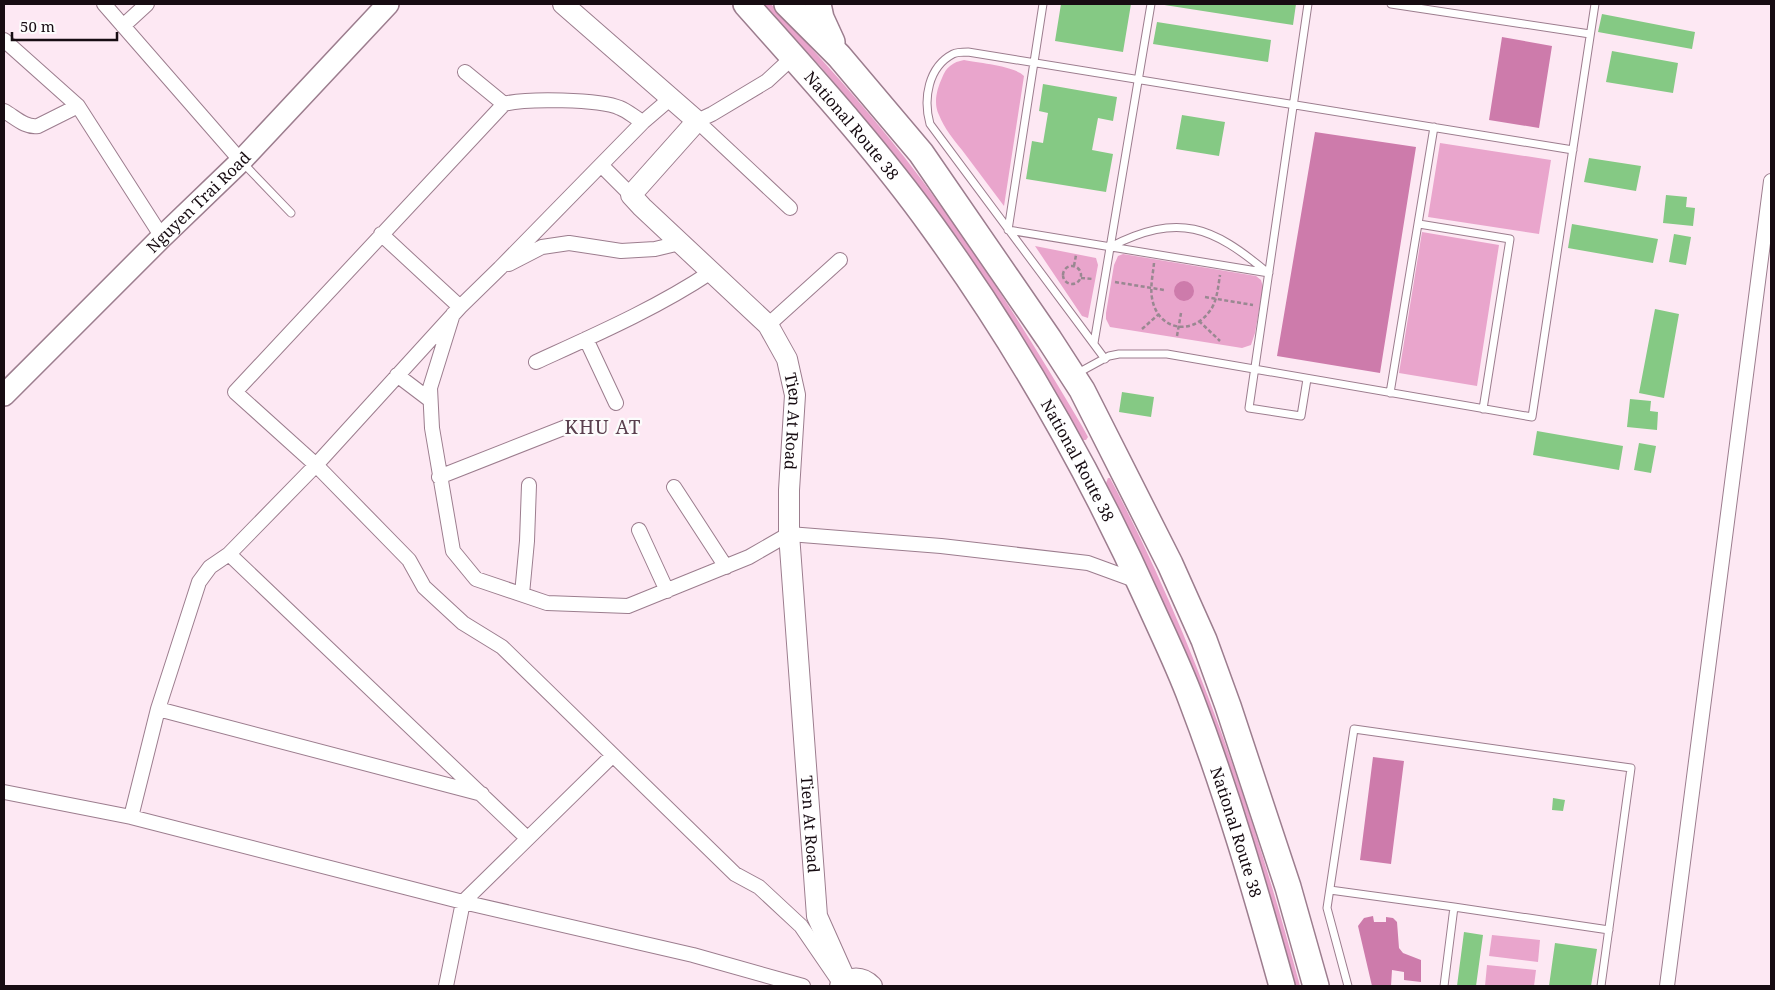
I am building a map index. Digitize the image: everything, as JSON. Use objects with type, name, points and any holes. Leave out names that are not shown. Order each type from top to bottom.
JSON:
[{"type":"highway","name":"National Route 38","points":[[746,4],[899,181],[1013,345],[1067,435],[1112,522],[1140,582],[1180,673],[1205,737],[1245,857],[1282,986]]},
{"type":"highway","name":"National Route 38","points":[[787,4],[839,56],[921,153],[1074,376],[1170,564],[1204,640],[1288,887],[1316,986]]},
{"type":"highway","points":[[818,4],[821,18],[839,56]]},
{"type":"highway","points":[[1082,467],[1113,451]]},
{"type":"main road","name":"Nguyen Trai Road","points":[[4,396],[162,236],[242,161],[388,4]]},
{"type":"street","points":[[104,4],[242,161]]},
{"type":"street","points":[[123,26],[147,4]]},
{"type":"street","points":[[563,4],[671,98],[790,208]]},
{"type":"street","points":[[4,40],[78,106],[162,236]]},
{"type":"street","points":[[601,164],[631,195],[697,122],[767,81],[793,57]]},
{"type":"street","points":[[464,72],[504,104]]},
{"type":"street","points":[[131,817],[158,709],[199,582],[210,566],[229,554],[316,466],[456,311],[643,122],[671,98]]},
{"type":"street","points":[[643,122],[620,107],[592,102],[532,99],[504,104],[235,392],[316,466],[409,560],[424,587],[463,623],[502,647],[736,874],[759,887],[801,926],[843,984],[859,978],[872,986]]},
{"type":"street","points":[[4,111],[25,125],[34,127],[78,106]]},
{"type":"street","points":[[1667,986],[1771,181]]},
{"type":"street","name":"Tien At Road","points":[[631,195],[768,325],[787,359],[795,395],[789,534],[816,916],[843,984]]},
{"type":"street","points":[[381,234],[456,311]]},
{"type":"street","points":[[500,268],[542,248],[568,243],[621,251],[655,249],[680,243]]},
{"type":"street","points":[[768,325],[840,260]]},
{"type":"street","points":[[536,362],[684,290],[711,272]]},
{"type":"street","points":[[456,311],[430,388],[432,428],[453,551],[476,579],[547,603],[628,606],[750,558],[789,534],[941,546],[1088,564],[1140,582]]},
{"type":"street","points":[[586,339],[616,403]]},
{"type":"street","points":[[398,375],[430,400]]},
{"type":"street","points":[[439,477],[566,427]]},
{"type":"street","points":[[522,594],[527,541],[528,486]]},
{"type":"street","points":[[674,487],[726,567]]},
{"type":"street","points":[[639,530],[667,590]]},
{"type":"street","points":[[229,554],[528,838]]},
{"type":"street","points":[[158,709],[482,794]]},
{"type":"street","points":[[446,986],[463,902],[613,755]]},
{"type":"street","points":[[4,792],[131,817],[463,902],[693,955],[802,986]]},
{"type":"lane","points":[[1008,230],[1043,4]]},
{"type":"lane","points":[[1094,343],[1151,4]]},
{"type":"lane","points":[[1307,379],[1300,416],[1249,408],[1308,4]]},
{"type":"lane","points":[[1391,4],[1590,34]]},
{"type":"lane","points":[[1074,376],[1105,358],[1119,354],[1167,354],[1532,417],[1595,4]]},
{"type":"lane","points":[[1105,358],[930,124],[927,112],[929,85],[936,69],[955,53],[968,52],[1573,150]]},
{"type":"lane","points":[[1390,393],[1434,127]]},
{"type":"lane","points":[[242,161],[291,212]]},
{"type":"lane","points":[[1419,224],[1510,239],[1483,409]]},
{"type":"lane","points":[[1110,247],[1130,236],[1162,228],[1191,228],[1207,231],[1223,240],[1269,273]]},
{"type":"lane","points":[[1008,230],[1269,273]]},
{"type":"lane","points":[[1348,986],[1328,915],[1354,729],[1631,768],[1601,986]]},
{"type":"lane","points":[[1330,890],[1609,930]]},
{"type":"lane","points":[[1444,986],[1454,908]]},
{"type":"path","points":[[1074,266],[1076,255]]},
{"type":"path","points":[[1154,261],[1152,288],[1154,306],[1168,324],[1179,327],[1191,326],[1210,312],[1220,274]]},
{"type":"path","points":[[1081,278],[1080,270],[1074,266],[1064,269],[1063,275],[1065,280],[1073,284],[1081,278],[1093,279]]},
{"type":"path","points":[[1061,283],[1065,280]]},
{"type":"path","points":[[1115,282],[1164,290]]},
{"type":"path","points":[[1205,297],[1253,305]]},
{"type":"path","points":[[1177,336],[1182,313]]},
{"type":"path","points":[[1142,328],[1159,314]]},
{"type":"path","points":[[1199,321],[1220,341]]},
{"type":"shaded area","points":[[762,4],[771,4],[823,60],[873,118],[929,190],[976,256],[1020,323],[1082,426],[1088,437],[1086,440],[1081,440],[1035,357],[960,241],[892,152],[820,66]]},
{"type":"shaded area","points":[[1502,37],[1552,46],[1539,128],[1489,120]]},
{"type":"shaded area","points":[[964,60],[1005,67],[1024,76],[1004,206],[949,134],[937,110],[936,96],[944,74],[950,66]]},
{"type":"shaded area","points":[[1315,132],[1416,147],[1380,373],[1277,356]]},
{"type":"shaded area","points":[[1440,143],[1551,160],[1539,234],[1428,217]]},
{"type":"shaded area","points":[[1422,232],[1499,245],[1477,386],[1399,373]]},
{"type":"shaded area","points":[[1035,246],[1096,258],[1098,265],[1088,318],[1082,316]]},
{"type":"shaded area","points":[[1123,254],[1256,276],[1261,280],[1263,287],[1251,345],[1242,348],[1110,327],[1106,319],[1106,313],[1114,265],[1118,256]]},
{"type":"shaded area","points":[[1184,281],[1191,284],[1194,291],[1191,298],[1184,301],[1177,298],[1174,291],[1177,284]]},
{"type":"shaded area","points":[[1108,478],[1110,478],[1141,539],[1195,663],[1242,791],[1300,986],[1294,986],[1242,804],[1204,696],[1169,616],[1106,483]]},
{"type":"shaded area","points":[[1373,757],[1404,761],[1391,864],[1360,860]]},
{"type":"shaded area","points":[[1373,916],[1374,922],[1386,922],[1386,917],[1393,918],[1397,922],[1399,948],[1403,953],[1421,960],[1421,982],[1404,980],[1404,972],[1392,970],[1391,986],[1372,986],[1358,926],[1364,918]]},
{"type":"shaded area","points":[[1492,935],[1540,940],[1538,962],[1489,956]]},
{"type":"shaded area","points":[[1487,965],[1536,970],[1534,986],[1485,986]]},
{"type":"building","points":[[1061,4],[1131,4],[1123,52],[1055,41]]},
{"type":"building","points":[[1158,4],[1296,4],[1293,25]]},
{"type":"building","points":[[1602,14],[1695,32],[1692,49],[1598,32]]},
{"type":"building","points":[[1157,22],[1271,40],[1268,62],[1153,44]]},
{"type":"building","points":[[1612,51],[1678,63],[1673,93],[1606,82]]},
{"type":"building","points":[[1043,84],[1117,97],[1113,121],[1098,118],[1092,150],[1113,154],[1106,192],[1026,179],[1032,141],[1043,143],[1048,113],[1039,111]]},
{"type":"building","points":[[1182,115],[1225,122],[1219,156],[1176,149]]},
{"type":"building","points":[[1589,158],[1641,166],[1636,191],[1584,182]]},
{"type":"building","points":[[1666,195],[1687,197],[1686,207],[1695,208],[1693,226],[1663,223]]},
{"type":"building","points":[[1572,224],[1658,239],[1653,263],[1568,248]]},
{"type":"building","points":[[1674,234],[1691,237],[1686,265],[1669,262]]},
{"type":"building","points":[[1655,309],[1679,314],[1664,398],[1639,393]]},
{"type":"building","points":[[1122,392],[1154,397],[1151,417],[1119,412]]},
{"type":"building","points":[[1630,399],[1651,401],[1650,411],[1658,412],[1657,430],[1627,427]]},
{"type":"building","points":[[1537,431],[1623,446],[1619,470],[1533,455]]},
{"type":"building","points":[[1639,443],[1656,446],[1651,473],[1634,470]]},
{"type":"building","points":[[1553,798],[1565,800],[1563,811],[1552,810]]},
{"type":"building","points":[[1464,932],[1483,935],[1476,986],[1457,986]]},
{"type":"building","points":[[1555,943],[1597,949],[1591,986],[1549,986]]},
{"type":"district","name":"KHU AT","points":[[603,427]]}]
